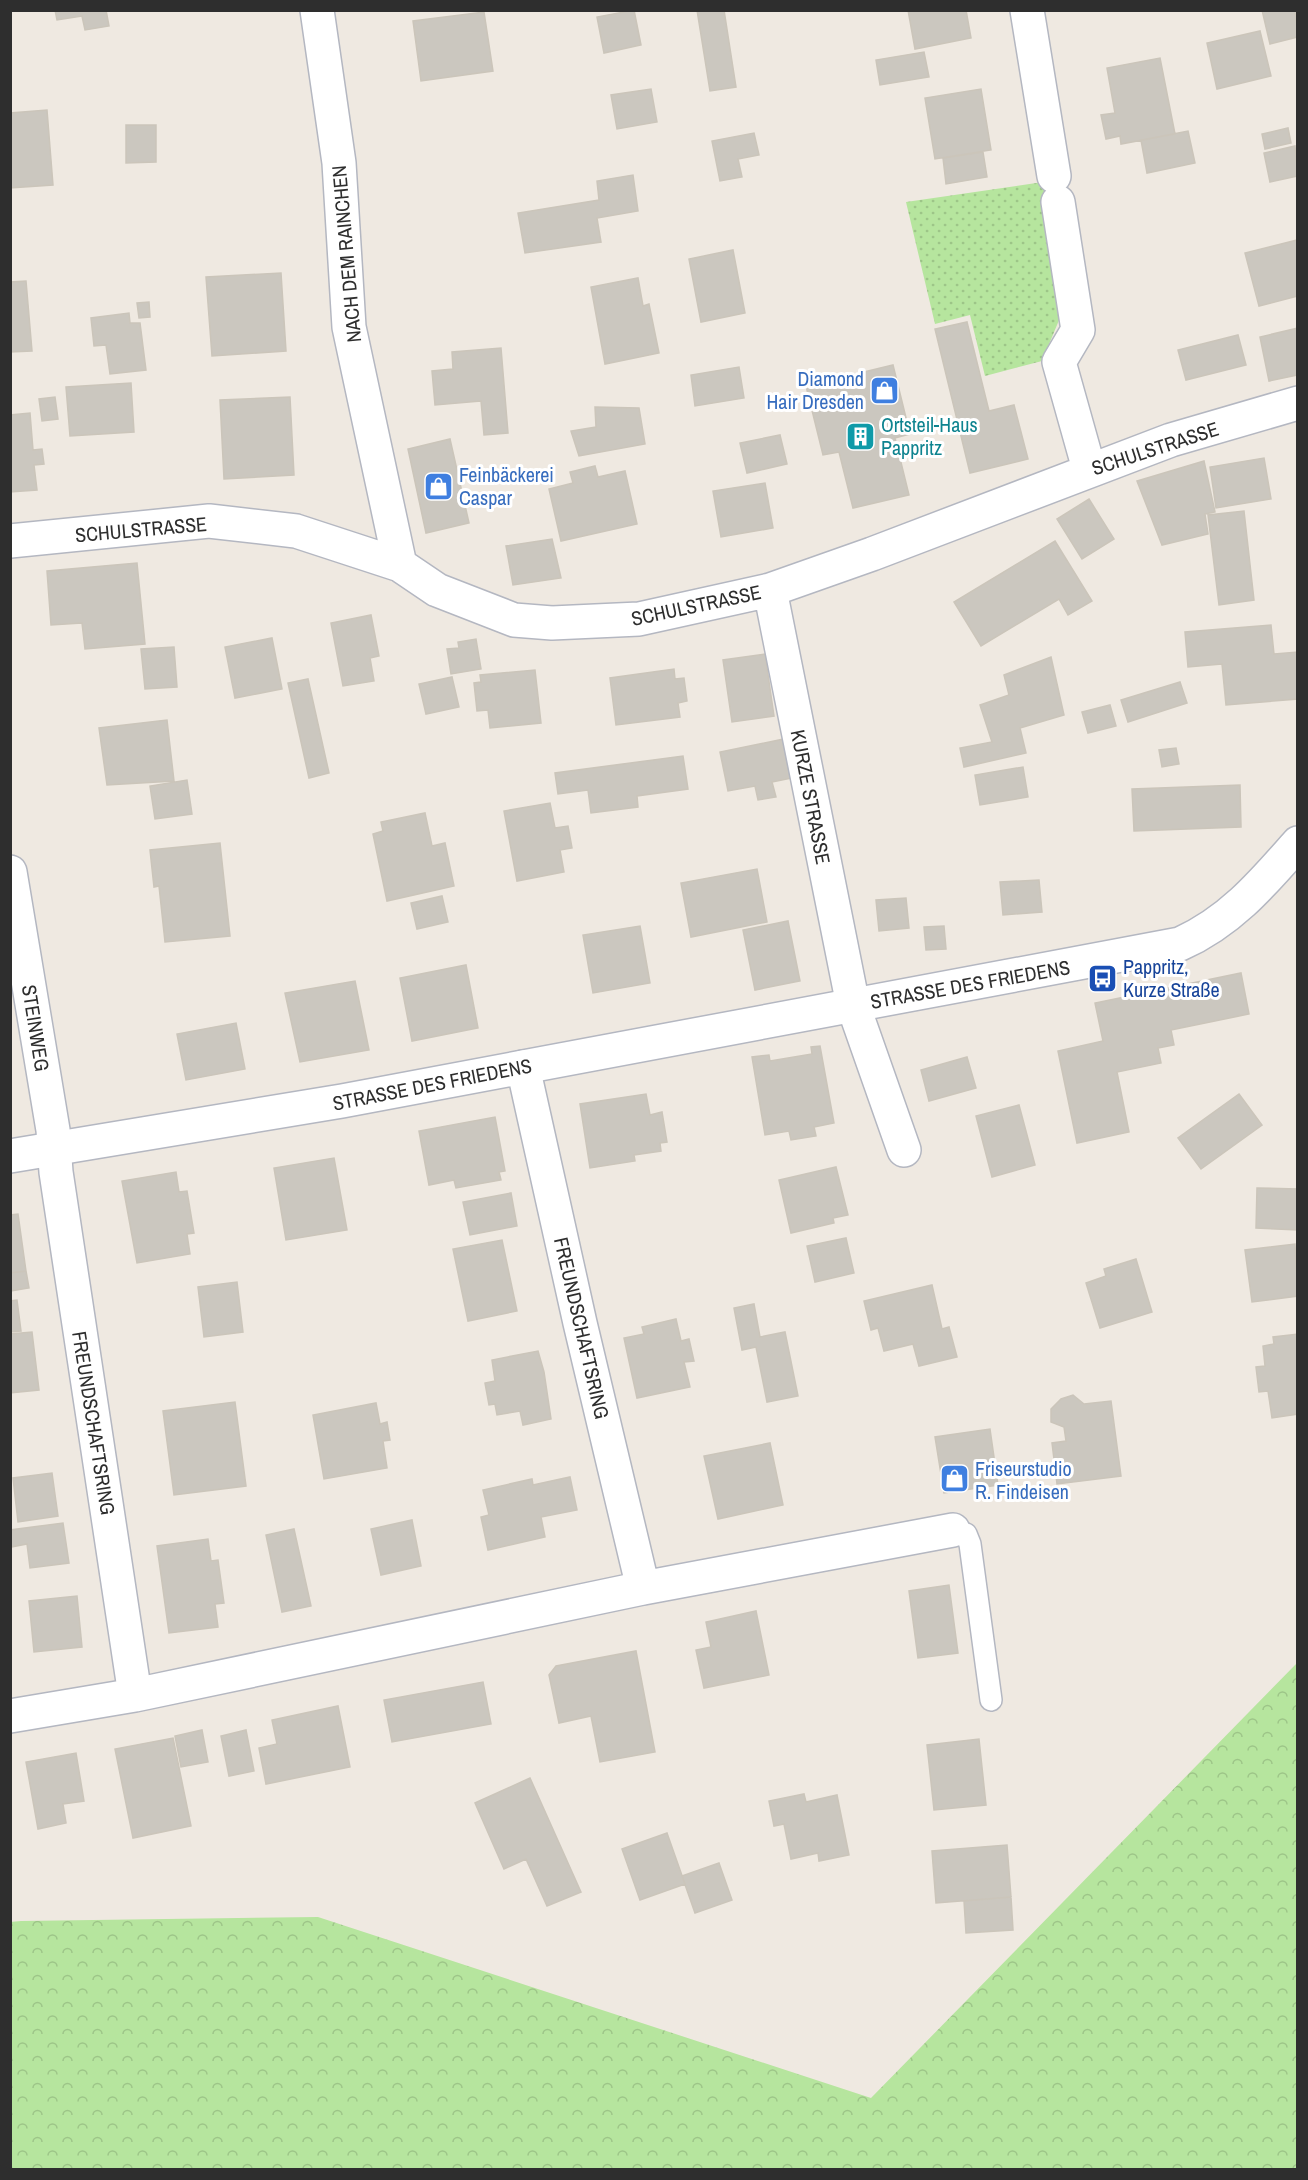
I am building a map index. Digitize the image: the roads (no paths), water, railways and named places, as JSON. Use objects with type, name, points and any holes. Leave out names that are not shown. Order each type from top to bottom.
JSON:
[{"type":"street","name":"NACH DEM RAINCHEN","points":[[317,10],[339,163],[349,327],[400,565]]},
{"type":"street","points":[[1027,10],[1078,330],[1059,362],[1089,470]]},
{"type":"street","name":"SCHULSTRASSE","points":[[10,541],[209,521],[297,531],[400,565],[437,590],[514,620],[552,623],[639,619],[770,590],[872,554],[1171,440],[1298,403]]},
{"type":"street","name":"KURZE STRASSE","points":[[770,590],[853,1005]]},
{"type":"street","name":"STRASSE DES FRIEDENS","points":[[10,1156],[523,1067],[1180,944],[1201,935],[1226,917],[1256,891],[1298,843]]},
{"type":"street","name":"STEINWEG","points":[[10,872],[55,1150]]},
{"type":"street","name":"STRASSE DES FRIEDENS","points":[[853,1005],[904,1150]]},
{"type":"street","name":"FREUNDSCHAFTSRING","points":[[523,1067],[580,1323],[643,1588]]},
{"type":"street","name":"FREUNDSCHAFTSRING","points":[[55,1150],[135,1695]]},
{"type":"street","points":[[10,1716],[135,1695],[643,1588],[953,1530]]},
{"type":"lane","points":[[953,1530],[966,1534],[970,1544],[991,1700]]},
{"type":"place","name":"Diamond Hair Dresden","points":[[885,390]]},
{"type":"place","name":"Ortsteil-Haus Pappritz","points":[[860,436]]},
{"type":"place","name":"Feinbäckerei Caspar","points":[[438,486]]},
{"type":"place","name":"Pappritz, Kurze Straße","points":[[1102,978]]},
{"type":"place","name":"Friseurstudio R. Findeisen","points":[[954,1479]]}]
